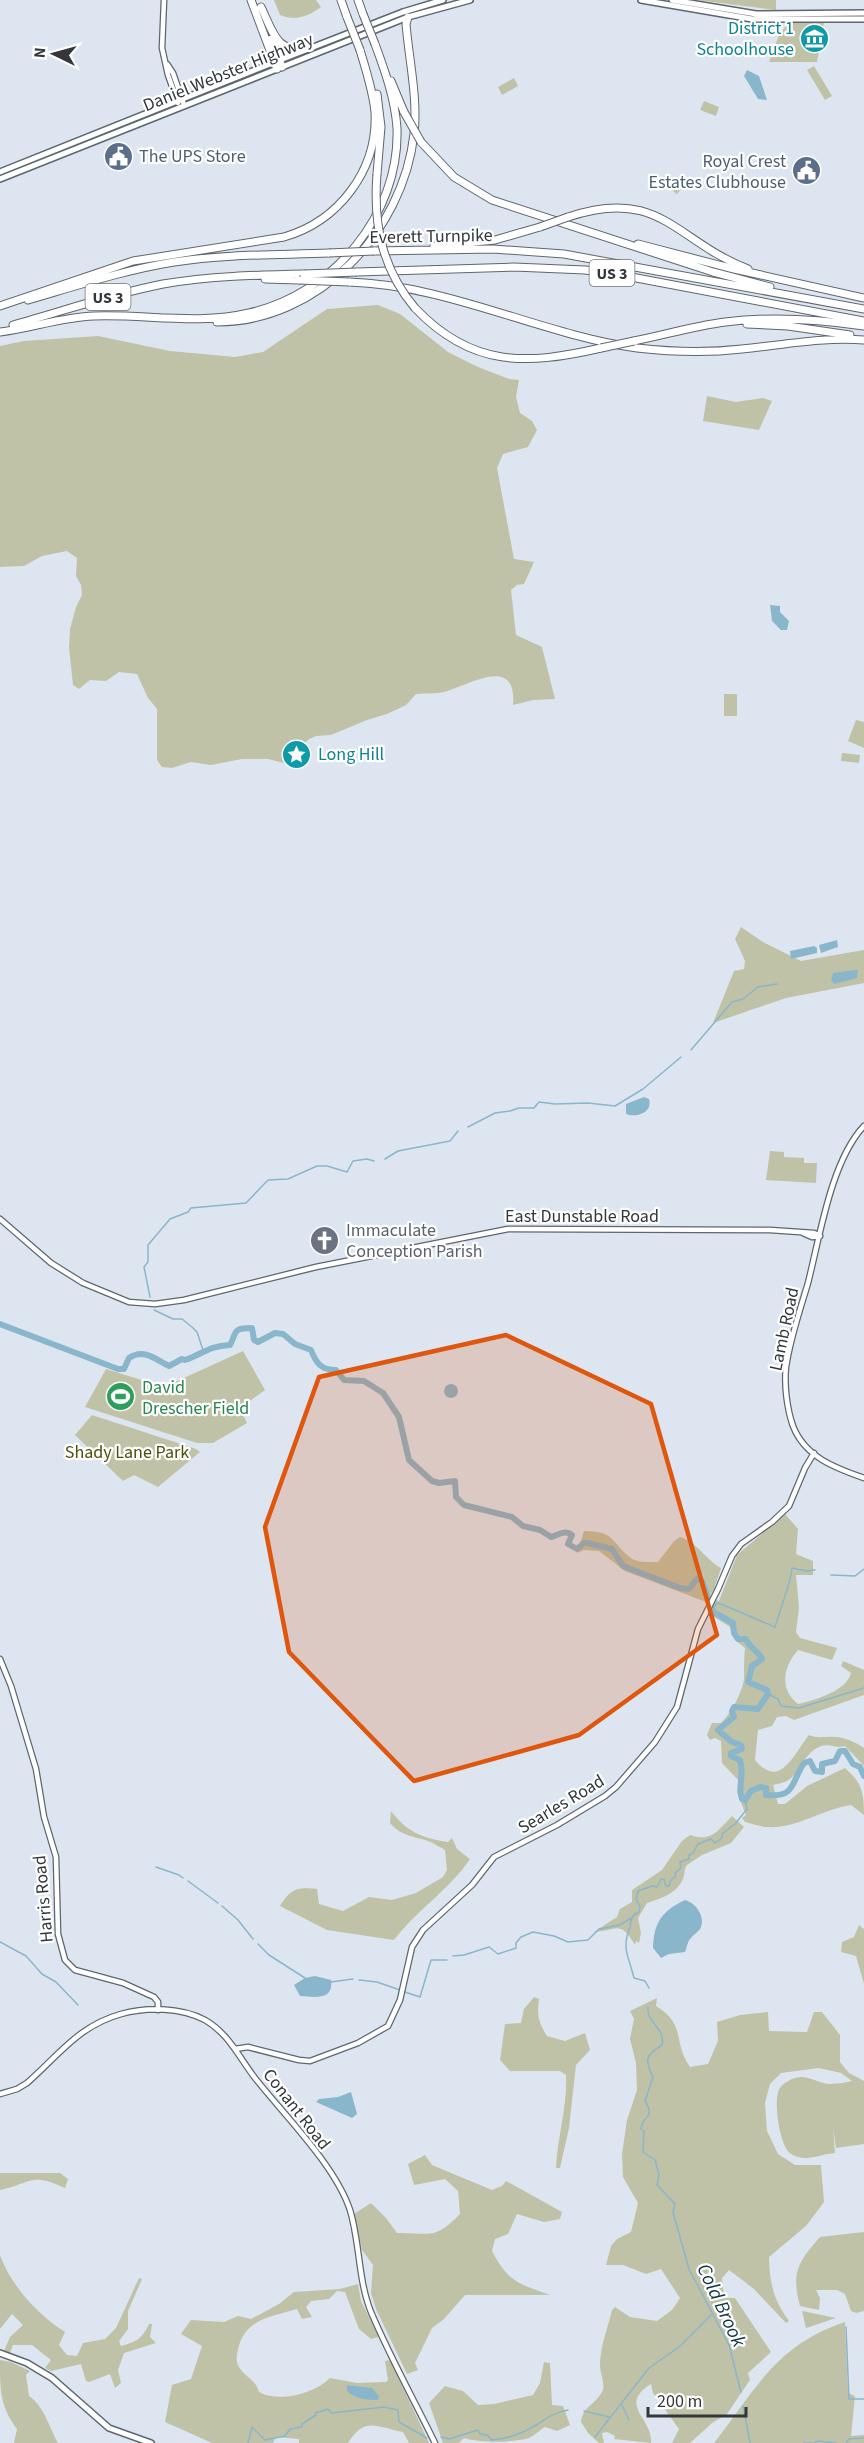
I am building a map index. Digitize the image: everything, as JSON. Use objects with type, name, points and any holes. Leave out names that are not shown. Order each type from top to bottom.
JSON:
[{"type":"highway","points":[[251,0],[279,64]]},
{"type":"highway","points":[[341,0],[375,86],[380,109],[381,133],[375,210],[381,245],[395,279],[415,308],[453,338],[474,349],[497,356],[544,359],[722,323],[765,319],[816,320],[864,326]]},
{"type":"highway","points":[[358,0],[404,112],[421,142],[447,171],[480,194],[717,274],[831,303]]},
{"type":"highway","points":[[259,4],[279,64]]},
{"type":"highway","points":[[259,4],[281,44],[290,50],[311,48]]},
{"type":"highway","points":[[154,317],[223,322],[268,315],[314,294],[338,276],[356,258],[375,233],[392,204],[405,172],[412,146],[414,113],[406,22],[408,16]]},
{"type":"highway","points":[[0,331],[78,317],[219,317],[265,309],[314,285],[352,250],[378,210],[389,183],[397,130],[393,101],[375,44]]},
{"type":"highway","points":[[0,307],[95,272],[139,260],[284,237],[306,229],[326,217],[343,201],[357,182],[372,145],[375,128],[374,104],[360,50]]},
{"type":"highway","points":[[374,251],[495,240],[568,217],[608,208],[626,208],[649,213],[671,222],[729,261],[779,278]]},
{"type":"highway","points":[[577,228],[719,265],[864,298]]},
{"type":"highway","name":"Everett Turnpike","points":[[0,307],[110,276],[168,263],[227,257],[493,249],[564,254],[864,309]]},
{"type":"highway","name":"Everett Turnpike","points":[[302,277],[357,272],[520,267],[585,270],[864,321]]},
{"type":"highway","name":"US 3","points":[[0,331],[131,291],[166,284],[218,277],[302,277]]},
{"type":"highway","points":[[302,277],[420,290],[591,338],[653,350],[712,352],[814,339],[864,339]]},
{"type":"highway","points":[[685,330],[760,324],[797,327],[864,339]]},
{"type":"main road","name":"Daniel Webster Highway","points":[[0,179],[182,106],[311,48],[392,16],[444,0]]},
{"type":"main road","name":"Daniel Webster Highway","points":[[0,172],[180,100],[408,16],[470,0]]},
{"type":"main road","points":[[641,0],[757,19],[864,19]]},
{"type":"main road","points":[[672,0],[756,14],[864,13]]},
{"type":"main road","points":[[0,2353],[27,2363],[52,2378],[109,2428],[151,2443]]},
{"type":"street","points":[[164,0],[162,41],[167,64],[182,106]]},
{"type":"street","points":[[820,1236],[842,1160],[864,1126]]},
{"type":"street","name":"East Dunstable Road","points":[[0,1219],[51,1263],[83,1283],[123,1300],[155,1304],[184,1300],[314,1268],[508,1229],[715,1229],[814,1233],[820,1236]]},
{"type":"street","name":"Lamb Road","points":[[814,1453],[794,1428],[786,1370],[820,1236]]},
{"type":"street","points":[[814,1453],[829,1465],[864,1478]]},
{"type":"street","name":"Searles Road","points":[[235,2049],[248,2047],[298,2061],[310,2061],[358,2043],[388,2026],[400,2000],[412,1947],[423,1930],[472,1885],[494,1857],[548,1830],[605,1796],[655,1742],[676,1707],[695,1637],[734,1551],[789,1506],[801,1476],[814,1453]]},
{"type":"street","name":"Harris Road","points":[[0,1659],[8,1677],[38,1774],[44,1817],[56,1857],[58,1934],[62,1953],[69,1966],[75,1970],[123,1983],[154,1997],[158,2002],[158,2010]]},
{"type":"street","name":"Conant Road","points":[[0,2094],[17,2090],[27,2083],[73,2038],[123,2013],[178,2010],[200,2018],[218,2030],[325,2166],[341,2191],[350,2211],[363,2284],[371,2312],[435,2443]]},
{"type":"highlighted area","points":[[506,1335],[651,1404],[717,1635],[579,1735],[414,1781],[289,1652],[265,1527],[319,1377]]},
{"type":"green space","points":[[274,0],[316,0],[321,7],[306,16],[291,18],[280,15]]},
{"type":"green space","points":[[697,0],[776,0],[776,10]]},
{"type":"green space","points":[[790,21],[824,22],[817,62],[769,62],[779,35]]},
{"type":"green space","points":[[814,66],[832,96],[825,100],[807,70]]},
{"type":"green space","points":[[514,78],[518,86],[502,95],[498,87]]},
{"type":"green space","points":[[704,101],[719,107],[716,116],[700,110]]},
{"type":"green space","points":[[669,175],[683,187],[677,194],[663,183]]},
{"type":"green space","points":[[378,305],[400,314],[448,352],[478,367],[509,379],[519,380],[516,397],[520,413],[532,421],[537,430],[528,447],[503,454],[497,468],[514,559],[534,562],[524,584],[517,585],[511,590],[516,635],[542,647],[555,699],[533,700],[513,705],[512,690],[508,680],[490,677],[444,692],[416,694],[406,705],[387,714],[331,735],[309,739],[302,746],[298,761],[284,763],[268,759],[242,759],[211,765],[191,762],[172,768],[162,767],[157,760],[157,709],[148,698],[137,674],[119,672],[106,681],[90,680],[79,689],[73,685],[69,648],[70,629],[82,595],[81,585],[76,576],[77,558],[67,551],[42,556],[24,566],[0,567],[0,346],[24,341],[98,336],[170,351],[235,357],[263,352],[327,309]]},
{"type":"green space","points":[[707,396],[736,402],[763,398],[772,401],[759,430],[703,421]]},
{"type":"green space","points":[[724,694],[737,694],[737,716],[724,716]]},
{"type":"green space","points":[[856,720],[864,722],[864,748],[848,741]]},
{"type":"green space","points":[[842,753],[860,755],[859,763],[841,761]]},
{"type":"green space","points":[[741,927],[763,942],[801,961],[864,950],[864,983],[786,998],[713,1023],[734,971],[744,969],[745,961],[735,939]]},
{"type":"green space","points":[[770,1151],[784,1152],[784,1157],[804,1158],[804,1163],[817,1163],[816,1183],[766,1180]]},
{"type":"green space","points":[[243,1351],[265,1390],[240,1408],[247,1423],[213,1443],[197,1443],[85,1407],[106,1369],[164,1387]]},
{"type":"green space","name":"Shady Lane Park","points":[[92,1415],[200,1452],[158,1487],[134,1475],[123,1481],[75,1435]]},
{"type":"green space","points":[[785,1514],[798,1529],[796,1554],[813,1561],[813,1575],[796,1575],[799,1607],[796,1632],[800,1638],[837,1648],[832,1660],[798,1650],[786,1671],[788,1692],[798,1704],[837,1690],[851,1673],[841,1666],[843,1661],[864,1670],[864,1695],[794,1720],[786,1716],[777,1717],[772,1726],[758,1730],[755,1760],[772,1772],[779,1771],[791,1760],[809,1735],[839,1737],[854,1742],[864,1748],[864,1766],[845,1746],[824,1745],[810,1753],[792,1777],[785,1782],[773,1785],[778,1804],[785,1804],[807,1786],[845,1768],[855,1778],[861,1789],[864,1815],[851,1805],[789,1825],[765,1827],[745,1822],[742,1818],[746,1815],[737,1792],[739,1781],[722,1763],[721,1741],[715,1738],[710,1740],[707,1735],[712,1723],[721,1723],[725,1719],[739,1695],[743,1682],[745,1648],[736,1641],[730,1627],[713,1616],[715,1611],[711,1609],[716,1600],[719,1601],[737,1555]]},
{"type":"green space","points":[[584,1531],[608,1536],[631,1558],[644,1562],[658,1562],[674,1541],[680,1537],[686,1539],[721,1568],[714,1589],[706,1602],[625,1571],[599,1551],[584,1550],[577,1553]]},
{"type":"green space","points":[[391,1811],[403,1824],[416,1833],[448,1842],[452,1838],[457,1849],[470,1859],[452,1881],[394,1940],[327,1930],[280,1906],[295,1890],[317,1889],[319,1904],[343,1911],[369,1897],[392,1900],[416,1893],[443,1877],[447,1870],[445,1850],[398,1831],[390,1823]]},
{"type":"green space","points":[[732,1816],[744,1827],[731,1843],[702,1855],[687,1865],[683,1879],[677,1888],[647,1903],[638,1918],[641,1933],[639,1943],[636,1941],[635,1945],[625,1932],[618,1928],[594,1932],[617,1917],[620,1909],[632,1902],[632,1890],[662,1870],[682,1841],[690,1835],[710,1836]]},
{"type":"green space","points":[[859,1925],[864,1929],[864,1984],[856,1956],[841,1952],[842,1942],[854,1937]]},
{"type":"green space","points":[[534,1997],[539,1999],[539,2018],[547,2036],[565,2041],[585,2033],[590,2050],[576,2065],[569,2128],[560,2168],[556,2168],[566,2075],[560,2071],[510,2071],[500,2060],[505,2024],[521,2023],[524,2009]]},
{"type":"green space","points":[[657,1998],[656,2006],[666,2013],[676,2027],[681,2049],[690,2067],[708,2064],[718,2041],[717,2022],[740,2015],[768,2012],[769,2031],[807,2032],[814,2012],[822,2012],[840,2035],[840,2062],[849,2073],[864,2081],[864,2144],[836,2148],[833,2128],[835,2153],[807,2158],[791,2154],[784,2144],[779,2126],[777,2099],[781,2087],[790,2080],[801,2077],[829,2084],[852,2081],[841,2073],[819,2068],[781,2073],[770,2084],[765,2103],[767,2131],[778,2154],[795,2165],[821,2165],[824,2202],[806,2226],[769,2257],[773,2291],[789,2321],[786,2323],[754,2289],[729,2270],[722,2278],[724,2298],[735,2298],[771,2352],[748,2373],[750,2380],[727,2414],[712,2423],[690,2443],[672,2443],[679,2429],[653,2393],[651,2384],[641,2392],[637,2405],[650,2434],[651,2443],[614,2439],[615,2436],[607,2432],[602,2433],[604,2443],[599,2443],[588,2433],[581,2422],[584,2412],[603,2389],[600,2358],[612,2310],[615,2307],[630,2317],[657,2321],[672,2310],[680,2298],[661,2269],[646,2274],[623,2265],[606,2265],[611,2246],[617,2239],[631,2232],[638,2203],[623,2177],[622,2154],[627,2120],[637,2090],[636,2063],[630,2039],[634,2019],[630,2011]]},
{"type":"green space","points":[[425,2155],[432,2165],[492,2190],[502,2186],[506,2181],[562,2212],[560,2219],[544,2222],[517,2214],[508,2234],[495,2239],[492,2251],[509,2276],[530,2288],[550,2295],[465,2295],[444,2319],[432,2328],[415,2363],[418,2370],[407,2374],[376,2309],[371,2293],[373,2265],[362,2250],[354,2214],[371,2203],[397,2233],[425,2234],[444,2228],[460,2214],[458,2191],[445,2179],[414,2185],[408,2164]]},
{"type":"green space","points":[[0,2173],[60,2173],[68,2179],[65,2188],[54,2183],[32,2180],[0,2190]]},
{"type":"green space","points":[[864,2232],[864,2311],[856,2313],[851,2311],[845,2294],[837,2290],[816,2290],[820,2298],[819,2310],[800,2306],[796,2284],[798,2268],[820,2237]]},
{"type":"green space","points":[[0,2255],[11,2278],[26,2299],[65,2332],[59,2345],[67,2355],[77,2356],[83,2343],[105,2339],[116,2328],[139,2278],[142,2279],[128,2311],[128,2329],[119,2341],[121,2346],[135,2341],[144,2333],[149,2324],[152,2324],[150,2337],[156,2343],[124,2353],[118,2370],[121,2383],[115,2388],[110,2374],[86,2381],[81,2364],[51,2371],[45,2368],[51,2360],[32,2345],[13,2345],[10,2353],[4,2351],[10,2337],[23,2325],[12,2314],[0,2329]]},
{"type":"green space","points":[[358,2284],[361,2301],[379,2337],[371,2339],[359,2329],[345,2292],[337,2291],[329,2299],[311,2301],[306,2307],[312,2317],[302,2319],[297,2309],[268,2317],[253,2325],[241,2339],[237,2356],[238,2365],[259,2392],[276,2397],[286,2397],[306,2392],[330,2378],[357,2383],[386,2382],[388,2380],[385,2361],[390,2360],[429,2443],[409,2443],[403,2432],[372,2425],[360,2429],[348,2443],[299,2443],[299,2439],[276,2437],[273,2443],[212,2443],[165,2422],[172,2385],[191,2379],[202,2346],[181,2334],[191,2320],[224,2322],[238,2316],[251,2319],[279,2304],[294,2292],[340,2289]]},
{"type":"green space","points":[[802,2311],[836,2318],[806,2328]]},
{"type":"green space","points":[[845,2322],[848,2393],[855,2396],[851,2436],[864,2435],[864,2443],[714,2443],[756,2387],[784,2356],[801,2343]]},
{"type":"green space","points":[[0,2360],[11,2362],[30,2371],[26,2375],[29,2396],[42,2411],[58,2443],[14,2443],[17,2429],[7,2413],[2,2398]]},
{"type":"green space","points":[[544,2362],[550,2363],[552,2405],[563,2406],[570,2425],[557,2431],[545,2427],[529,2438],[514,2441],[487,2442],[464,2438],[459,2443],[443,2443],[429,2403],[445,2386],[463,2391],[478,2405],[494,2404],[533,2395],[540,2383]]},
{"type":"water","points":[[747,70],[759,76],[767,100],[758,99],[744,76]]},
{"type":"water","points":[[770,605],[780,606],[780,612],[789,621],[787,630],[781,630],[772,621]]},
{"type":"water","points":[[837,940],[838,947],[821,953],[819,945]]},
{"type":"water","points":[[814,946],[817,948],[817,953],[791,959],[790,951]]},
{"type":"water","points":[[858,970],[857,978],[834,984],[831,980],[833,973]]},
{"type":"water","points":[[644,1097],[649,1099],[650,1104],[646,1111],[639,1115],[626,1114],[626,1104]]},
{"type":"water","points":[[448,1384],[454,1384],[458,1391],[454,1398],[448,1398],[444,1394],[444,1388]]},
{"type":"water","points":[[685,1900],[699,1910],[702,1919],[701,1927],[690,1940],[685,1952],[669,1954],[661,1958],[653,1948],[655,1931],[665,1913]]},
{"type":"water","points":[[315,1976],[331,1980],[330,1992],[322,1996],[300,1996],[294,1985],[305,1978]]},
{"type":"water","points":[[351,2092],[357,2114],[352,2118],[316,2102],[319,2099],[338,2097]]},
{"type":"water","points":[[347,2385],[372,2388],[379,2396],[378,2400],[354,2396],[347,2391]]},
{"type":"waterway","points":[[691,1050],[732,1002],[743,999],[758,987],[777,984]]},
{"type":"waterway","points":[[468,1127],[495,1113],[519,1108],[534,1108],[539,1102],[615,1106],[643,1089],[681,1057]]},
{"type":"waterway","points":[[385,1159],[398,1151],[450,1141],[458,1131]]},
{"type":"waterway","points":[[150,1297],[144,1267],[148,1262],[148,1245],[170,1219],[188,1212],[191,1208],[246,1203],[268,1180],[288,1179],[317,1166],[327,1166],[347,1172],[353,1161],[367,1159],[374,1161]]},
{"type":"waterway","points":[[154,1310],[173,1319],[182,1319],[192,1327],[197,1332],[203,1350]]},
{"type":"waterway","points":[[0,1324],[118,1369],[124,1369],[129,1358],[140,1354],[145,1354],[169,1366],[211,1349],[230,1345],[236,1332],[241,1329],[252,1328],[254,1340],[258,1342],[275,1333],[283,1334],[295,1344],[311,1350],[320,1365],[326,1369],[336,1370],[344,1380],[364,1381],[383,1393],[399,1417],[409,1460],[432,1481],[439,1483],[455,1481],[456,1497],[464,1505],[512,1517],[523,1526],[540,1530],[551,1537],[564,1532],[569,1533],[572,1535],[568,1544],[577,1549],[584,1543],[612,1549],[623,1566],[680,1588],[689,1589],[697,1579],[702,1581],[713,1612],[733,1623],[734,1633],[738,1639],[746,1639],[762,1659],[752,1666],[748,1682],[767,1690],[768,1694],[758,1709],[734,1707],[732,1711],[734,1717],[718,1730],[732,1742],[741,1745],[742,1749],[731,1753],[731,1756],[740,1760],[742,1799],[745,1800],[751,1791],[760,1787],[766,1788],[766,1795],[783,1794],[791,1787],[804,1763],[810,1761],[815,1771],[822,1772],[822,1764],[835,1761],[840,1751],[845,1751],[853,1764],[860,1767],[864,1776]]},
{"type":"waterway","points":[[712,1610],[717,1603],[721,1604],[775,1627],[792,1568],[815,1570]]},
{"type":"waterway","points":[[831,1575],[855,1576],[864,1569]]},
{"type":"waterway","points":[[768,1694],[778,1699],[781,1706],[799,1708],[864,1688]]},
{"type":"waterway","name":"Cold Brook","points":[[649,1988],[645,1981],[634,1978],[626,1947],[632,1918],[639,1912],[640,1906],[636,1899],[638,1891],[652,1886],[657,1887],[661,1879],[664,1879],[666,1886],[669,1886],[671,1880],[676,1876],[675,1873],[681,1868],[680,1862],[689,1859],[689,1855],[693,1853],[698,1844],[711,1839],[715,1843],[735,1824],[747,1809],[745,1800]]},
{"type":"waterway","points":[[156,1867],[183,1878]]},
{"type":"waterway","points":[[188,1881],[218,1903]]},
{"type":"waterway","points":[[222,1906],[238,1920],[253,1939]]},
{"type":"waterway","points":[[453,1956],[489,1947],[498,1954],[516,1948],[516,1943],[521,1937],[533,1932],[554,1936],[568,1942],[588,1940],[599,1929],[620,1925],[631,1918]]},
{"type":"waterway","points":[[0,1942],[26,1956],[42,1974],[56,1982],[78,2005]]},
{"type":"waterway","points":[[258,1944],[269,1955],[305,1978]]},
{"type":"waterway","points":[[405,1992],[420,1997],[431,1960],[447,1960]]},
{"type":"waterway","points":[[331,1982],[353,1979]]},
{"type":"waterway","points":[[359,1980],[377,1982],[400,1990]]},
{"type":"waterway","name":"Cold Brook","points":[[648,2007],[648,2013],[661,2034],[662,2045],[648,2058],[648,2066],[653,2077],[645,2101],[649,2114],[641,2129],[644,2131],[643,2152],[655,2160],[659,2175],[657,2185],[675,2204],[673,2212],[689,2269],[729,2345],[741,2392]]},
{"type":"waterway","points":[[595,2437],[649,2368],[679,2347],[711,2315]]},
{"type":"waterway","points":[[846,2327],[849,2399],[864,2399]]},
{"type":"waterway","points":[[622,2405],[629,2420]]},
{"type":"waterway","name":"Cold Brook","points":[[743,2406],[750,2443]]},
{"type":"waterway","points":[[248,2443],[252,2427],[265,2440],[285,2436],[290,2429],[302,2427],[302,2424],[316,2415],[315,2413],[328,2409],[332,2413],[384,2407],[398,2410],[399,2422],[427,2438]]},
{"type":"waterway","points":[[441,2437],[449,2439],[478,2430],[480,2434],[487,2435],[492,2440],[505,2438],[521,2433],[550,2416],[568,2410]]},
{"type":"waterway","points":[[584,2411],[609,2417]]},
{"type":"waterway","name":"Cold Brook","points":[[846,2443],[849,2439],[864,2438]]},
{"type":"waterway","name":"Cold Brook","points":[[814,2443],[818,2441],[836,2443]]},
{"type":"waterway","name":"Cold Brook","points":[[804,2443],[812,2443]]},
{"type":"place","name":"District 1 Schoolhouse","points":[[815,38]]},
{"type":"place","name":"The UPS Store","points":[[118,156]]},
{"type":"place","name":"Royal Crest Estates Clubhouse","points":[[807,171]]},
{"type":"place","name":"Long Hill","points":[[297,754]]},
{"type":"place","name":"Immaculate Conception Parish","points":[[325,1240]]},
{"type":"place","name":"David Drescher Field","points":[[121,1397]]}]
